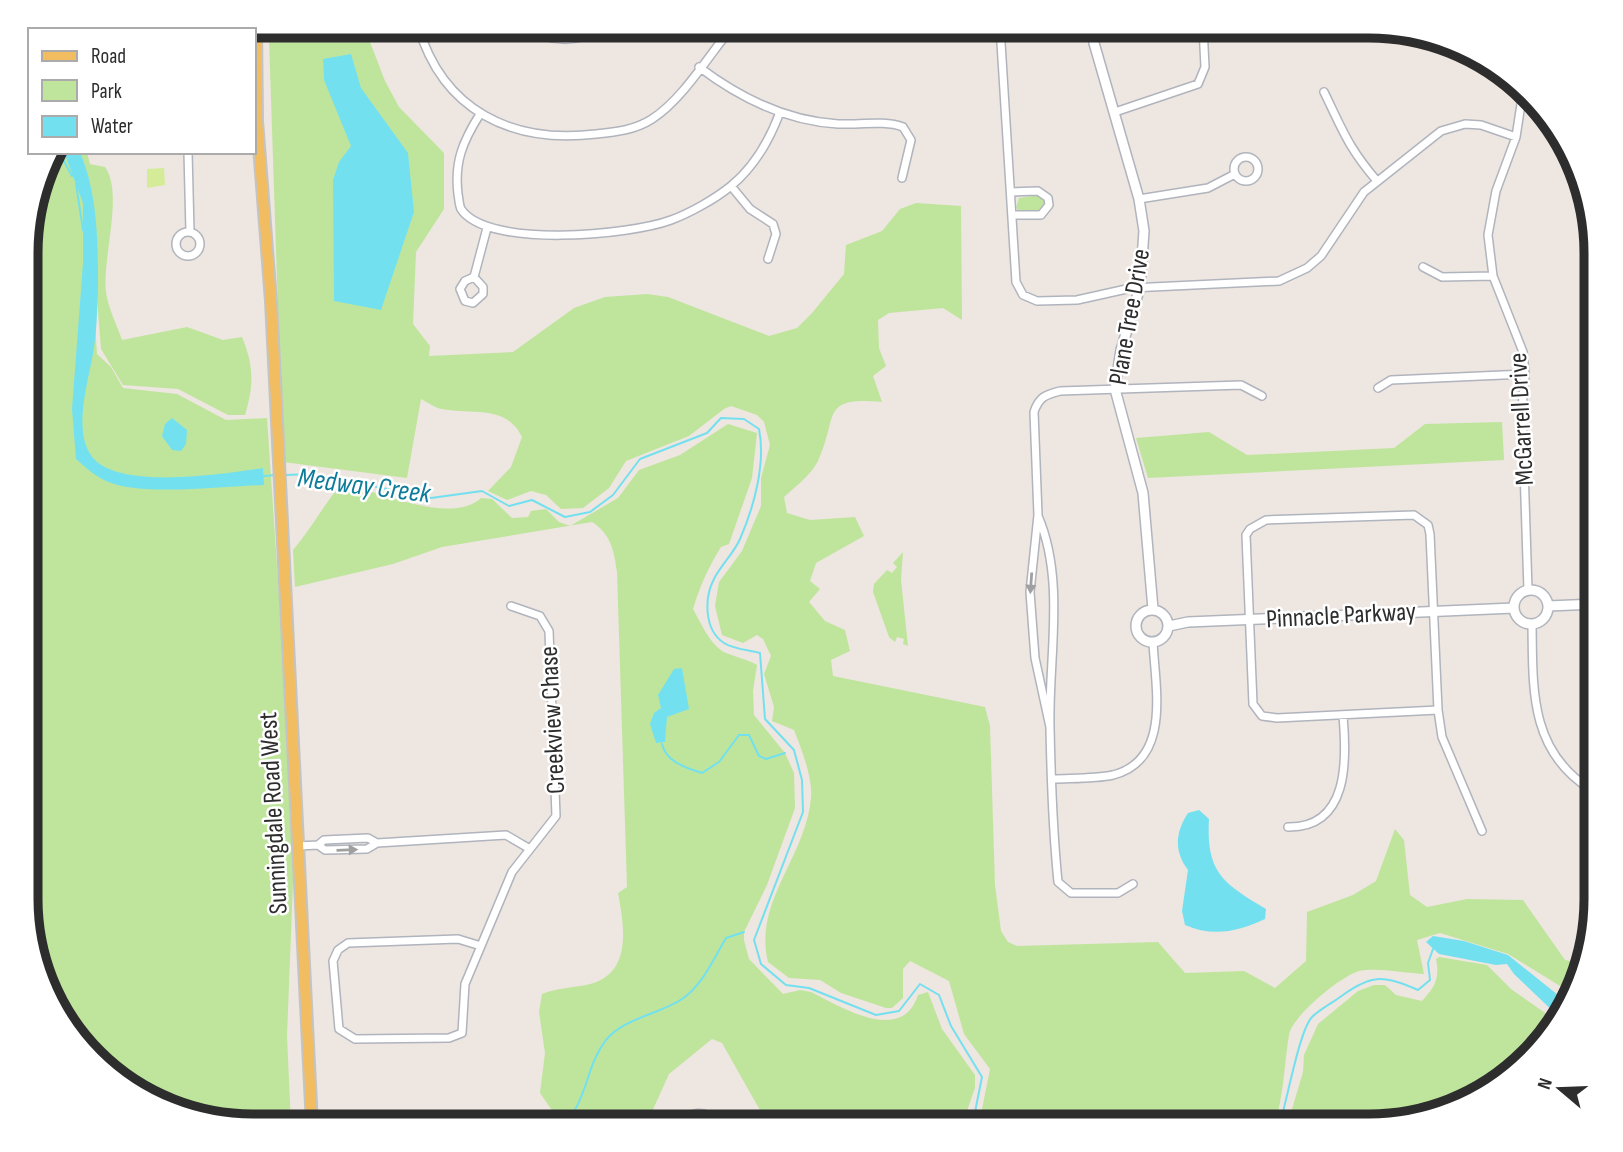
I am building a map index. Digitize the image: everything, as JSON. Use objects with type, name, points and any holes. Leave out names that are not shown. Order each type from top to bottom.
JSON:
[{"type":"main road","points":[[257,38],[256,121],[263,168]]},
{"type":"main road","points":[[257,64],[261,75],[265,157],[263,168]]},
{"type":"main road","name":"Sunningdale Road West","points":[[263,168],[311,1113]]},
{"type":"street","points":[[423,38],[440,77],[480,114],[533,134],[582,136],[623,131],[652,119],[670,105],[723,38]]},
{"type":"street","points":[[551,38],[567,41],[581,38]]},
{"type":"street","points":[[1001,39],[1016,282],[1027,298],[1037,301],[1077,300],[1112,290],[1140,287],[1264,284],[1293,276],[1321,256],[1350,208],[1377,181],[1441,131],[1451,127],[1480,125],[1516,137]]},
{"type":"street","name":"Plane Tree Drive","points":[[1094,39],[1139,199],[1144,231],[1140,287],[1121,350],[1115,389],[1143,493],[1153,609]]},
{"type":"street","points":[[1115,112],[1198,84],[1205,67],[1204,39]]},
{"type":"street","points":[[699,67],[737,95],[780,112],[821,123],[903,127],[911,139],[902,178]]},
{"type":"street","points":[[1324,92],[1341,133],[1377,181]]},
{"type":"street","name":"McGarrell Drive","points":[[1522,101],[1516,137],[1490,217],[1488,253],[1493,276],[1523,352],[1525,373],[1522,408],[1528,590]]},
{"type":"street","points":[[480,114],[462,144],[455,173],[460,208],[472,220],[487,228],[537,234],[604,233],[670,220],[731,186],[770,140],[780,112]]},
{"type":"street","points":[[188,154],[190,232]]},
{"type":"street","points":[[1139,199],[1209,188],[1235,174]]},
{"type":"street","points":[[731,186],[750,209],[773,223],[776,234],[768,258]]},
{"type":"street","points":[[1011,192],[1038,191],[1048,198],[1049,205],[1041,215],[1013,215]]},
{"type":"street","points":[[474,277],[487,228]]},
{"type":"street","points":[[1423,267],[1442,277],[1493,276]]},
{"type":"street","points":[[1378,388],[1391,380],[1525,373]]},
{"type":"street","points":[[1049,727],[1035,658],[1030,592],[1038,515],[1034,412],[1037,402],[1044,395],[1060,391],[1241,385],[1262,396]]},
{"type":"street","points":[[1038,515],[1044,529],[1053,610],[1049,727],[1058,882],[1071,893],[1118,893],[1133,884]]},
{"type":"street","points":[[1438,710],[1269,718],[1256,711],[1253,704],[1246,535],[1250,529],[1266,520],[1414,515],[1422,519],[1430,534],[1441,737],[1482,831]]},
{"type":"street","points":[[1528,590],[1542,594],[1548,606],[1543,619],[1532,624],[1519,619],[1514,608],[1517,597],[1528,590]]},
{"type":"street","points":[[1548,606],[1584,604]]},
{"type":"street","name":"Creekview Chase","points":[[481,946],[458,939],[342,946],[333,961],[339,1029],[355,1038],[449,1038],[462,1033],[465,984],[481,946],[512,872],[552,824],[558,806],[549,631],[540,616],[511,606]]},
{"type":"street","name":"Pinnacle Parkway","points":[[1169,626],[1188,622],[1250,622],[1514,608]]},
{"type":"street","points":[[1153,609],[1166,616],[1169,626],[1162,639],[1153,642],[1143,639],[1136,626],[1139,616],[1153,609]]},
{"type":"street","points":[[1532,624],[1535,701],[1539,728],[1563,764],[1584,783]]},
{"type":"street","points":[[1053,779],[1113,775],[1126,769],[1143,754],[1157,725],[1153,642]]},
{"type":"street","points":[[1288,827],[1315,823],[1327,813],[1338,792],[1346,768],[1343,716]]},
{"type":"street","points":[[298,846],[318,845],[325,850],[367,849],[377,843],[506,835],[530,849]]},
{"type":"green space","points":[[269,38],[369,38],[385,81],[399,107],[444,153],[444,209],[416,252],[413,324],[430,346],[429,356],[513,352],[574,308],[605,297],[647,294],[668,297],[769,336],[797,328],[812,313],[844,274],[846,245],[882,231],[900,209],[916,203],[961,206],[962,320],[943,308],[889,313],[878,320],[879,348],[886,366],[873,376],[882,402],[848,402],[840,406],[834,412],[815,466],[784,497],[787,513],[810,520],[855,517],[864,536],[816,563],[810,581],[820,589],[809,602],[825,621],[845,630],[850,651],[831,660],[833,676],[985,707],[990,726],[995,885],[1001,931],[1008,942],[1017,946],[1158,942],[1185,973],[1244,971],[1275,988],[1306,961],[1307,912],[1353,895],[1376,881],[1395,829],[1404,840],[1410,895],[1427,907],[1467,899],[1523,900],[1565,960],[1575,962],[1573,968],[1564,989],[1508,954],[1440,933],[1417,940],[1424,974],[1359,971],[1330,988],[1299,1018],[1289,1035],[1277,1114],[981,1114],[990,1069],[964,1034],[949,981],[910,961],[903,969],[903,998],[892,1008],[886,1008],[841,993],[820,980],[789,978],[768,962],[765,940],[768,919],[807,820],[811,790],[806,763],[794,730],[772,721],[774,707],[764,674],[771,656],[763,639],[757,635],[743,643],[722,635],[715,606],[719,582],[742,551],[761,506],[761,478],[770,445],[764,422],[757,415],[731,406],[689,436],[626,461],[609,488],[583,508],[561,509],[546,495],[531,491],[507,500],[488,491],[511,467],[522,437],[515,427],[498,415],[442,409],[421,399],[407,478],[283,462]]},
{"type":"green space","points":[[63,154],[71,154],[86,186],[97,354],[111,367],[123,388],[177,394],[226,420],[267,418],[295,831],[287,1036],[290,1113],[225,1112],[198,1106],[146,1085],[101,1051],[67,1006],[50,968],[39,913],[39,254],[40,225],[46,198]]},
{"type":"green space","points":[[75,154],[88,154],[90,164],[105,167],[110,178],[113,209],[106,292],[122,340],[187,327],[223,340],[242,337],[249,357],[251,376],[245,415],[228,415],[178,389],[123,385],[101,349],[88,186]]},
{"type":"green space","points":[[164,168],[165,185],[147,188],[147,169]]},
{"type":"green space","points":[[1039,195],[1046,203],[1042,210],[1021,212],[1016,208],[1019,198]]},
{"type":"green space","points":[[1502,422],[1504,460],[1148,478],[1136,438],[1209,432],[1247,455],[1394,448],[1425,424]]},
{"type":"green space","points":[[728,424],[757,433],[752,478],[729,544],[721,547],[712,562],[693,609],[705,632],[717,647],[725,653],[757,665],[753,691],[754,715],[785,753],[794,773],[795,808],[767,885],[744,932],[749,959],[783,994],[800,990],[811,992],[870,1018],[899,1018],[910,1010],[918,995],[928,992],[942,1029],[975,1075],[975,1088],[964,1114],[763,1113],[722,1043],[712,1039],[669,1074],[651,1113],[554,1113],[540,1093],[545,1053],[539,1012],[542,994],[601,980],[611,972],[622,949],[618,893],[627,887],[617,572],[613,550],[604,532],[592,522],[571,526],[618,498],[639,470],[680,455]]},
{"type":"green space","points":[[341,484],[433,507],[468,506],[481,498],[492,499],[512,518],[528,517],[531,511],[546,509],[559,522],[569,526],[442,547],[393,564],[295,587],[293,550]]},
{"type":"green space","points":[[903,552],[901,580],[908,646],[903,644],[904,639],[897,637],[895,642],[889,637],[873,592],[874,584],[887,570],[892,573],[897,567],[893,563]]},
{"type":"green space","points":[[1439,957],[1487,965],[1511,989],[1549,1016],[1522,1051],[1511,1060],[1465,1091],[1439,1102],[1398,1112],[1291,1114],[1303,1072],[1304,1055],[1318,1024],[1358,991],[1374,985],[1385,985],[1396,995],[1422,1001],[1435,982],[1436,959]]},
{"type":"water","points":[[351,54],[361,88],[408,153],[414,212],[381,310],[334,301],[333,180],[339,162],[351,146],[324,80],[323,59]]},
{"type":"water","points":[[65,154],[81,154],[96,219],[96,326],[82,422],[88,450],[96,461],[110,470],[130,475],[201,476],[263,468],[264,485],[140,489],[106,481],[76,459],[72,409],[83,263],[83,203]]},
{"type":"water","points":[[172,418],[187,430],[186,444],[181,451],[172,450],[162,436],[165,424]]},
{"type":"water","points":[[682,668],[689,709],[667,717],[665,742],[656,743],[650,724],[654,713],[661,708],[658,695],[674,669]]},
{"type":"water","points":[[1199,810],[1209,819],[1210,852],[1220,874],[1238,891],[1266,909],[1265,919],[1245,927],[1215,932],[1185,925],[1182,911],[1188,870],[1180,856],[1178,842],[1188,813]]},
{"type":"water","points":[[1433,936],[1464,941],[1508,955],[1560,997],[1552,1011],[1507,964],[1496,965],[1439,954],[1426,942]]},
{"type":"waterway","name":"Medway Creek","points":[[62,157],[72,176]]},
{"type":"waterway","name":"Medway Creek","points":[[76,184],[83,230]]},
{"type":"waterway","name":"Medway Creek","points":[[285,475],[313,474],[431,498],[482,491],[509,506],[532,500],[565,517],[590,512],[613,495],[640,459],[707,433],[721,418],[744,419],[759,429],[761,456],[754,499],[737,544],[714,579],[707,604],[709,622],[717,637],[732,647],[760,653],[765,719],[794,750],[802,780],[803,812],[754,940],[761,964],[786,985],[809,988],[876,1015],[899,1011],[920,984],[939,995],[951,1026],[982,1077],[974,1114]]},
{"type":"waterway","name":"Medway Creek","points":[[264,476],[276,475]]},
{"type":"waterway","points":[[662,744],[672,760],[702,773],[719,762],[739,735],[749,735],[759,756],[766,759],[785,753]]},
{"type":"waterway","points":[[572,1113],[599,1050],[606,1040],[622,1026],[682,999],[696,987],[726,938],[744,932]]},
{"type":"waterway","name":"Medway Creek","points":[[1282,1114],[1302,1037],[1312,1017],[1353,988],[1371,980],[1387,979],[1418,990],[1430,980],[1428,963],[1433,949]]}]
